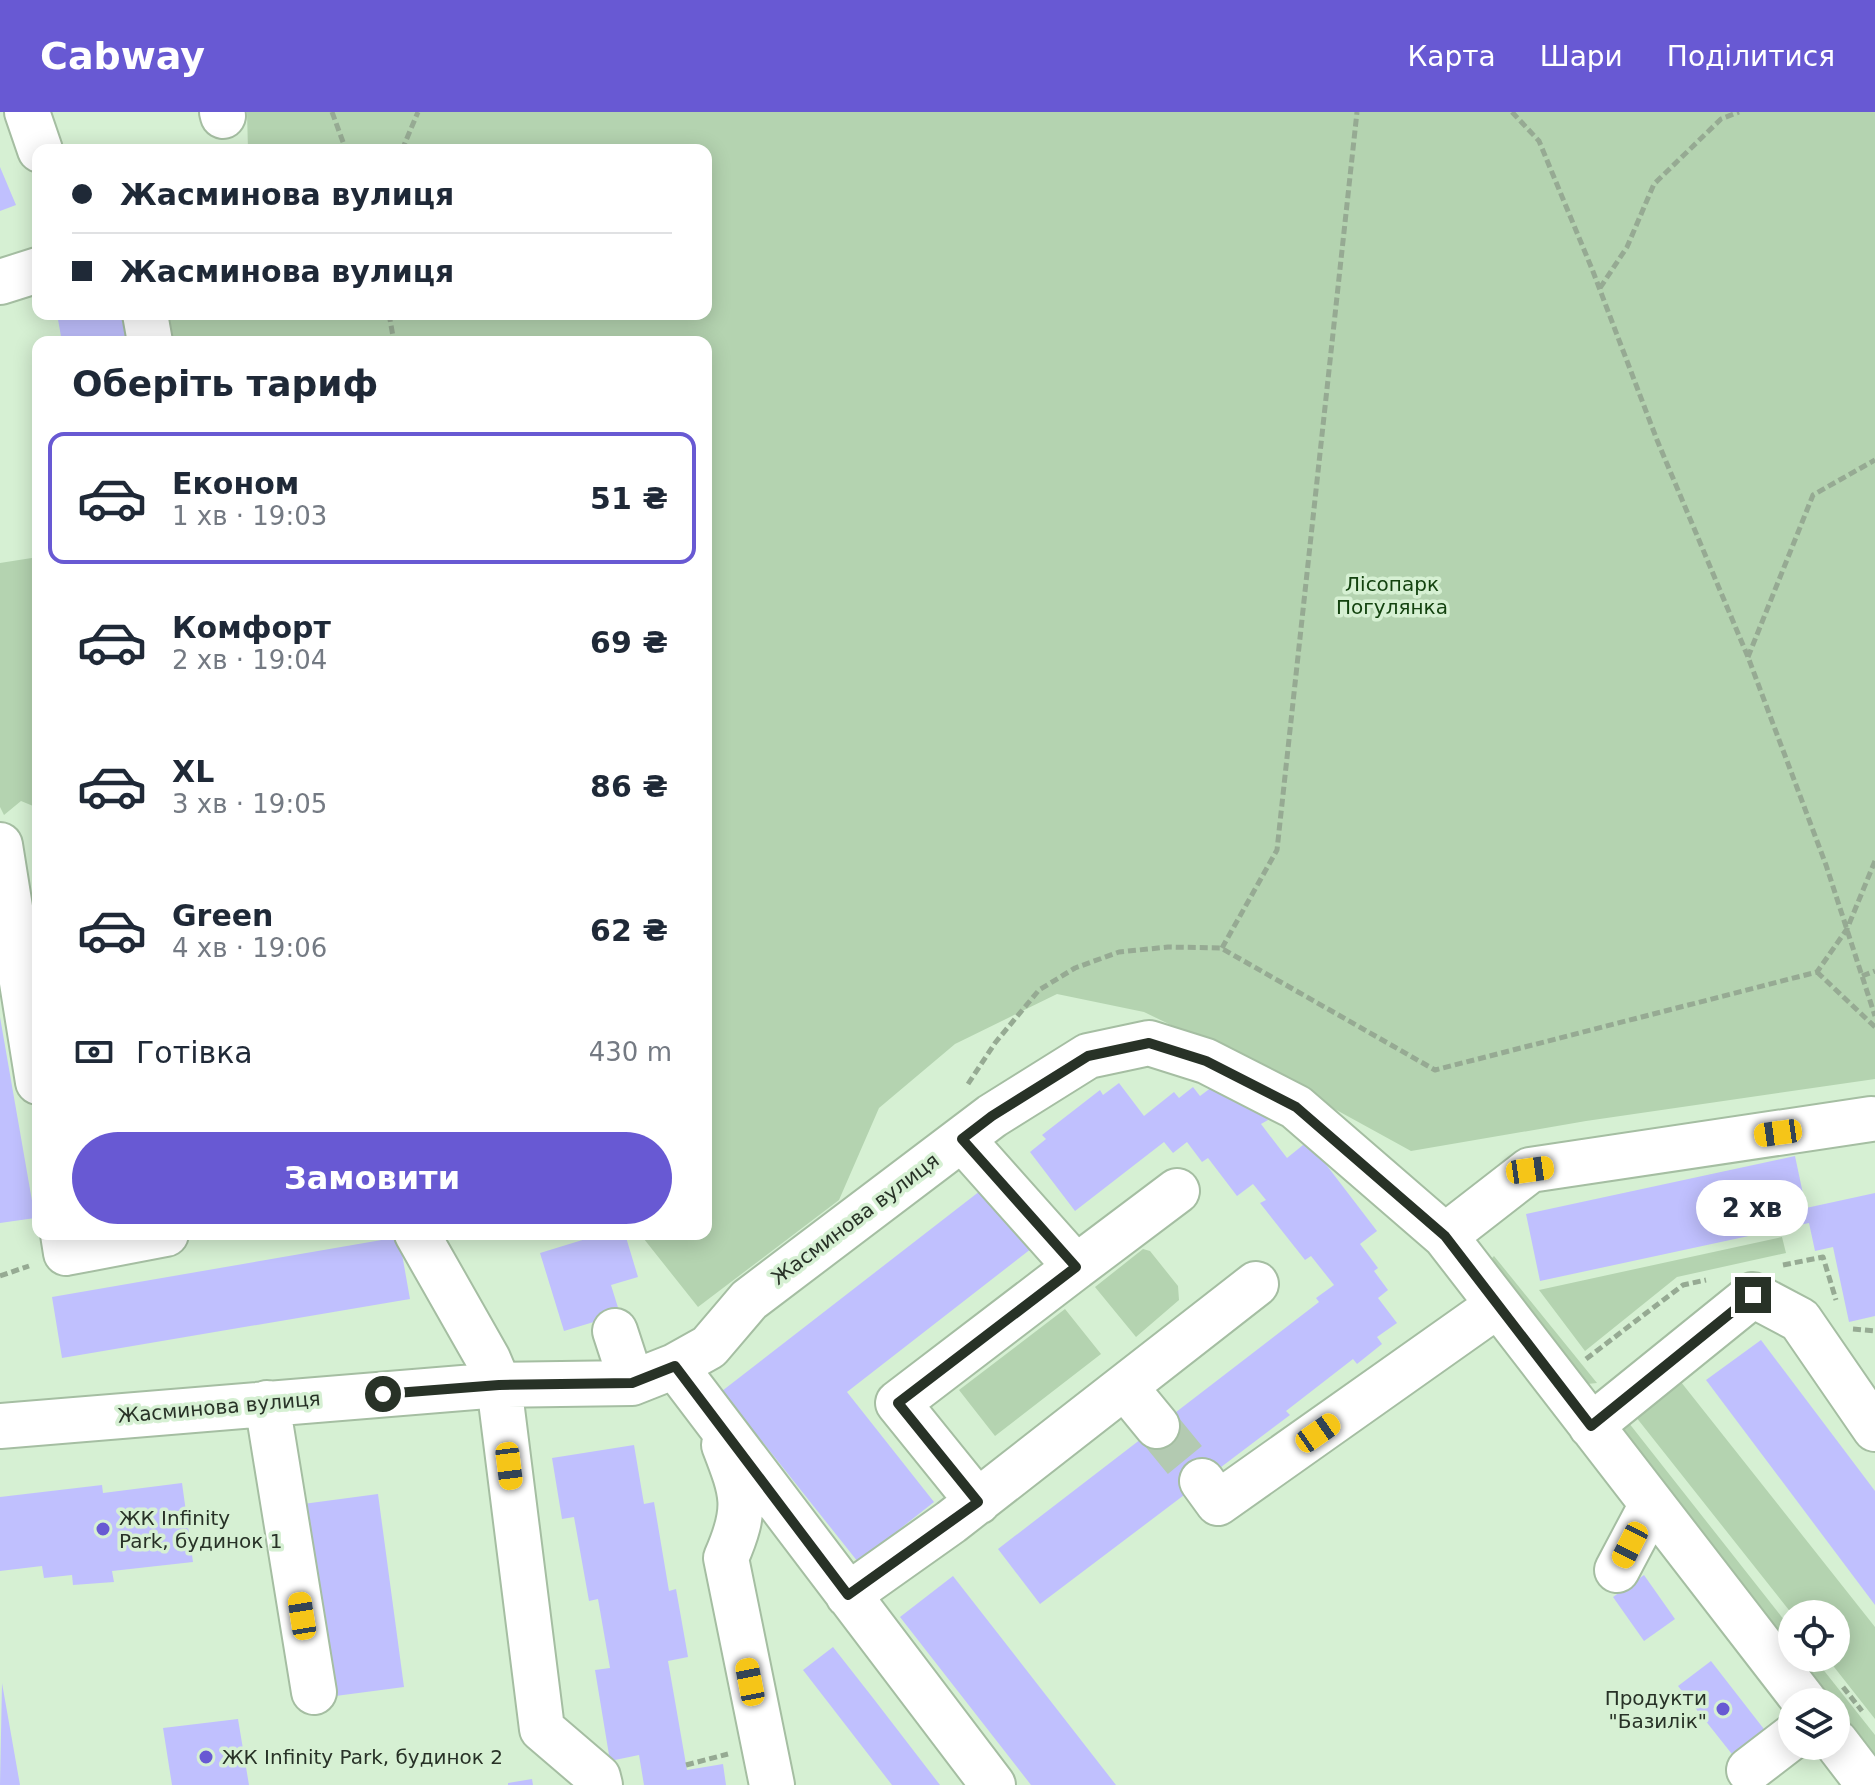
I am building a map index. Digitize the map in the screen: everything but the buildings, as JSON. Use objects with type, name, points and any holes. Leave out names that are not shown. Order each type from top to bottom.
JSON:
[{"type":"street","points":[[27,112],[38,144]]},
{"type":"street","points":[[0,282],[32,272]]},
{"type":"street","points":[[32,840],[0,846],[32,1045]]},
{"type":"street","name":"Жасминова вулиця","points":[[0,1426],[499,1385],[632,1383],[675,1366],[709,1347],[749,1300],[992,1116],[1088,1056],[1149,1043],[1206,1061],[1296,1107],[1445,1236],[1652,1504],[1818,1688]]},
{"type":"street","points":[[1445,1236],[1530,1170],[1871,1119]]},
{"type":"street","points":[[962,1139],[1076,1267]]},
{"type":"street","points":[[978,1502],[898,1403],[1177,1191]]},
{"type":"street","points":[[64,1240],[66,1253],[134,1240]]},
{"type":"street","points":[[420,1240],[488,1359],[499,1385],[542,1729],[598,1777],[600,1785]]},
{"type":"street","points":[[848,1595],[978,1502],[1256,1284]]},
{"type":"street","points":[[1591,1426],[1753,1295],[1800,1320],[1875,1429]]},
{"type":"street","points":[[1202,1481],[1218,1503],[1498,1305]]},
{"type":"street","points":[[615,1331],[632,1383]]},
{"type":"street","points":[[675,1366],[993,1785]]},
{"type":"street","points":[[1125,1387],[1157,1426]]},
{"type":"street","points":[[267,1403],[314,1692]]},
{"type":"street","points":[[714,1417],[741,1496],[739,1528],[726,1558],[772,1785]]},
{"type":"street","points":[[1617,1570],[1652,1504]]},
{"type":"street","points":[[1851,1729],[1869,1785]]},
{"type":"street","points":[[1749,1770],[1778,1748]]},
{"type":"path","points":[[332,112],[344,144]]},
{"type":"path","points":[[405,144],[418,112]]},
{"type":"path","points":[[1221,948],[1277,850],[1357,112]]},
{"type":"path","points":[[1512,112],[1539,141],[1600,289],[1657,440],[1748,657],[1826,865],[1875,1016]]},
{"type":"path","points":[[1600,289],[1627,247],[1654,184],[1721,119],[1739,112]]},
{"type":"path","points":[[1748,657],[1813,495],[1875,460]]},
{"type":"path","points":[[962,1092],[995,1043],[1039,990],[1075,968],[1119,952],[1168,947],[1221,948],[1435,1070],[1817,972],[1847,929],[1875,861]]},
{"type":"path","points":[[1862,976],[1875,971]]},
{"type":"path","points":[[1817,972],[1875,1027]]},
{"type":"green space","name":"Лісопарк Погулянка","points":[[247,112],[1875,112],[1875,1079],[1586,1121],[1411,1151],[1262,1069],[1144,1012],[1057,994],[955,1044],[879,1108],[839,1200],[698,1307],[645,1240],[712,1240],[712,336],[162,336],[158,320],[712,320],[712,144],[248,144]]},
{"type":"green space","points":[[32,558],[32,806],[21,801],[4,815],[0,807],[0,563]]},
{"type":"green space","points":[[1782,1237],[1786,1253],[1677,1277],[1585,1351],[1539,1290]]},
{"type":"green space","points":[[1143,1249],[1150,1251],[1178,1286],[1179,1300],[1136,1337],[1095,1287]]},
{"type":"green space","points":[[1494,1256],[1597,1383],[1587,1384],[1573,1379],[1484,1266]]},
{"type":"green space","points":[[1065,1309],[1101,1354],[995,1436],[959,1390]]},
{"type":"green space","points":[[1677,1377],[1875,1627],[1875,1719],[1838,1672],[1850,1672],[1850,1600],[1781,1600],[1632,1412]]},
{"type":"green space","points":[[1621,1413],[1778,1612],[1778,1639],[1615,1432]]},
{"type":"green space","points":[[1804,1672],[1825,1672],[1838,1688],[1816,1688]]},
{"type":"green space","points":[[1850,1703],[1875,1735],[1875,1763],[1850,1732]]},
{"type":"tunnel","points":[[1157,1426],[1202,1481]]},
{"type":"place","name":"ЖК Infinity Park, будинок 1","points":[[103,1529]]},
{"type":"place","name":"Продукти \"Базилік\"","points":[[1723,1709]]},
{"type":"place","name":"ЖК Infinity Park, будинок 2","points":[[206,1757]]},
{"type":"route","points":[[383,1394],[499,1385],[632,1383],[675,1366],[848,1595],[978,1502],[898,1403],[1076,1267],[962,1139],[992,1116],[1088,1056],[1149,1043],[1206,1061],[1296,1107],[1445,1236],[1591,1426],[1753,1295]]}]
